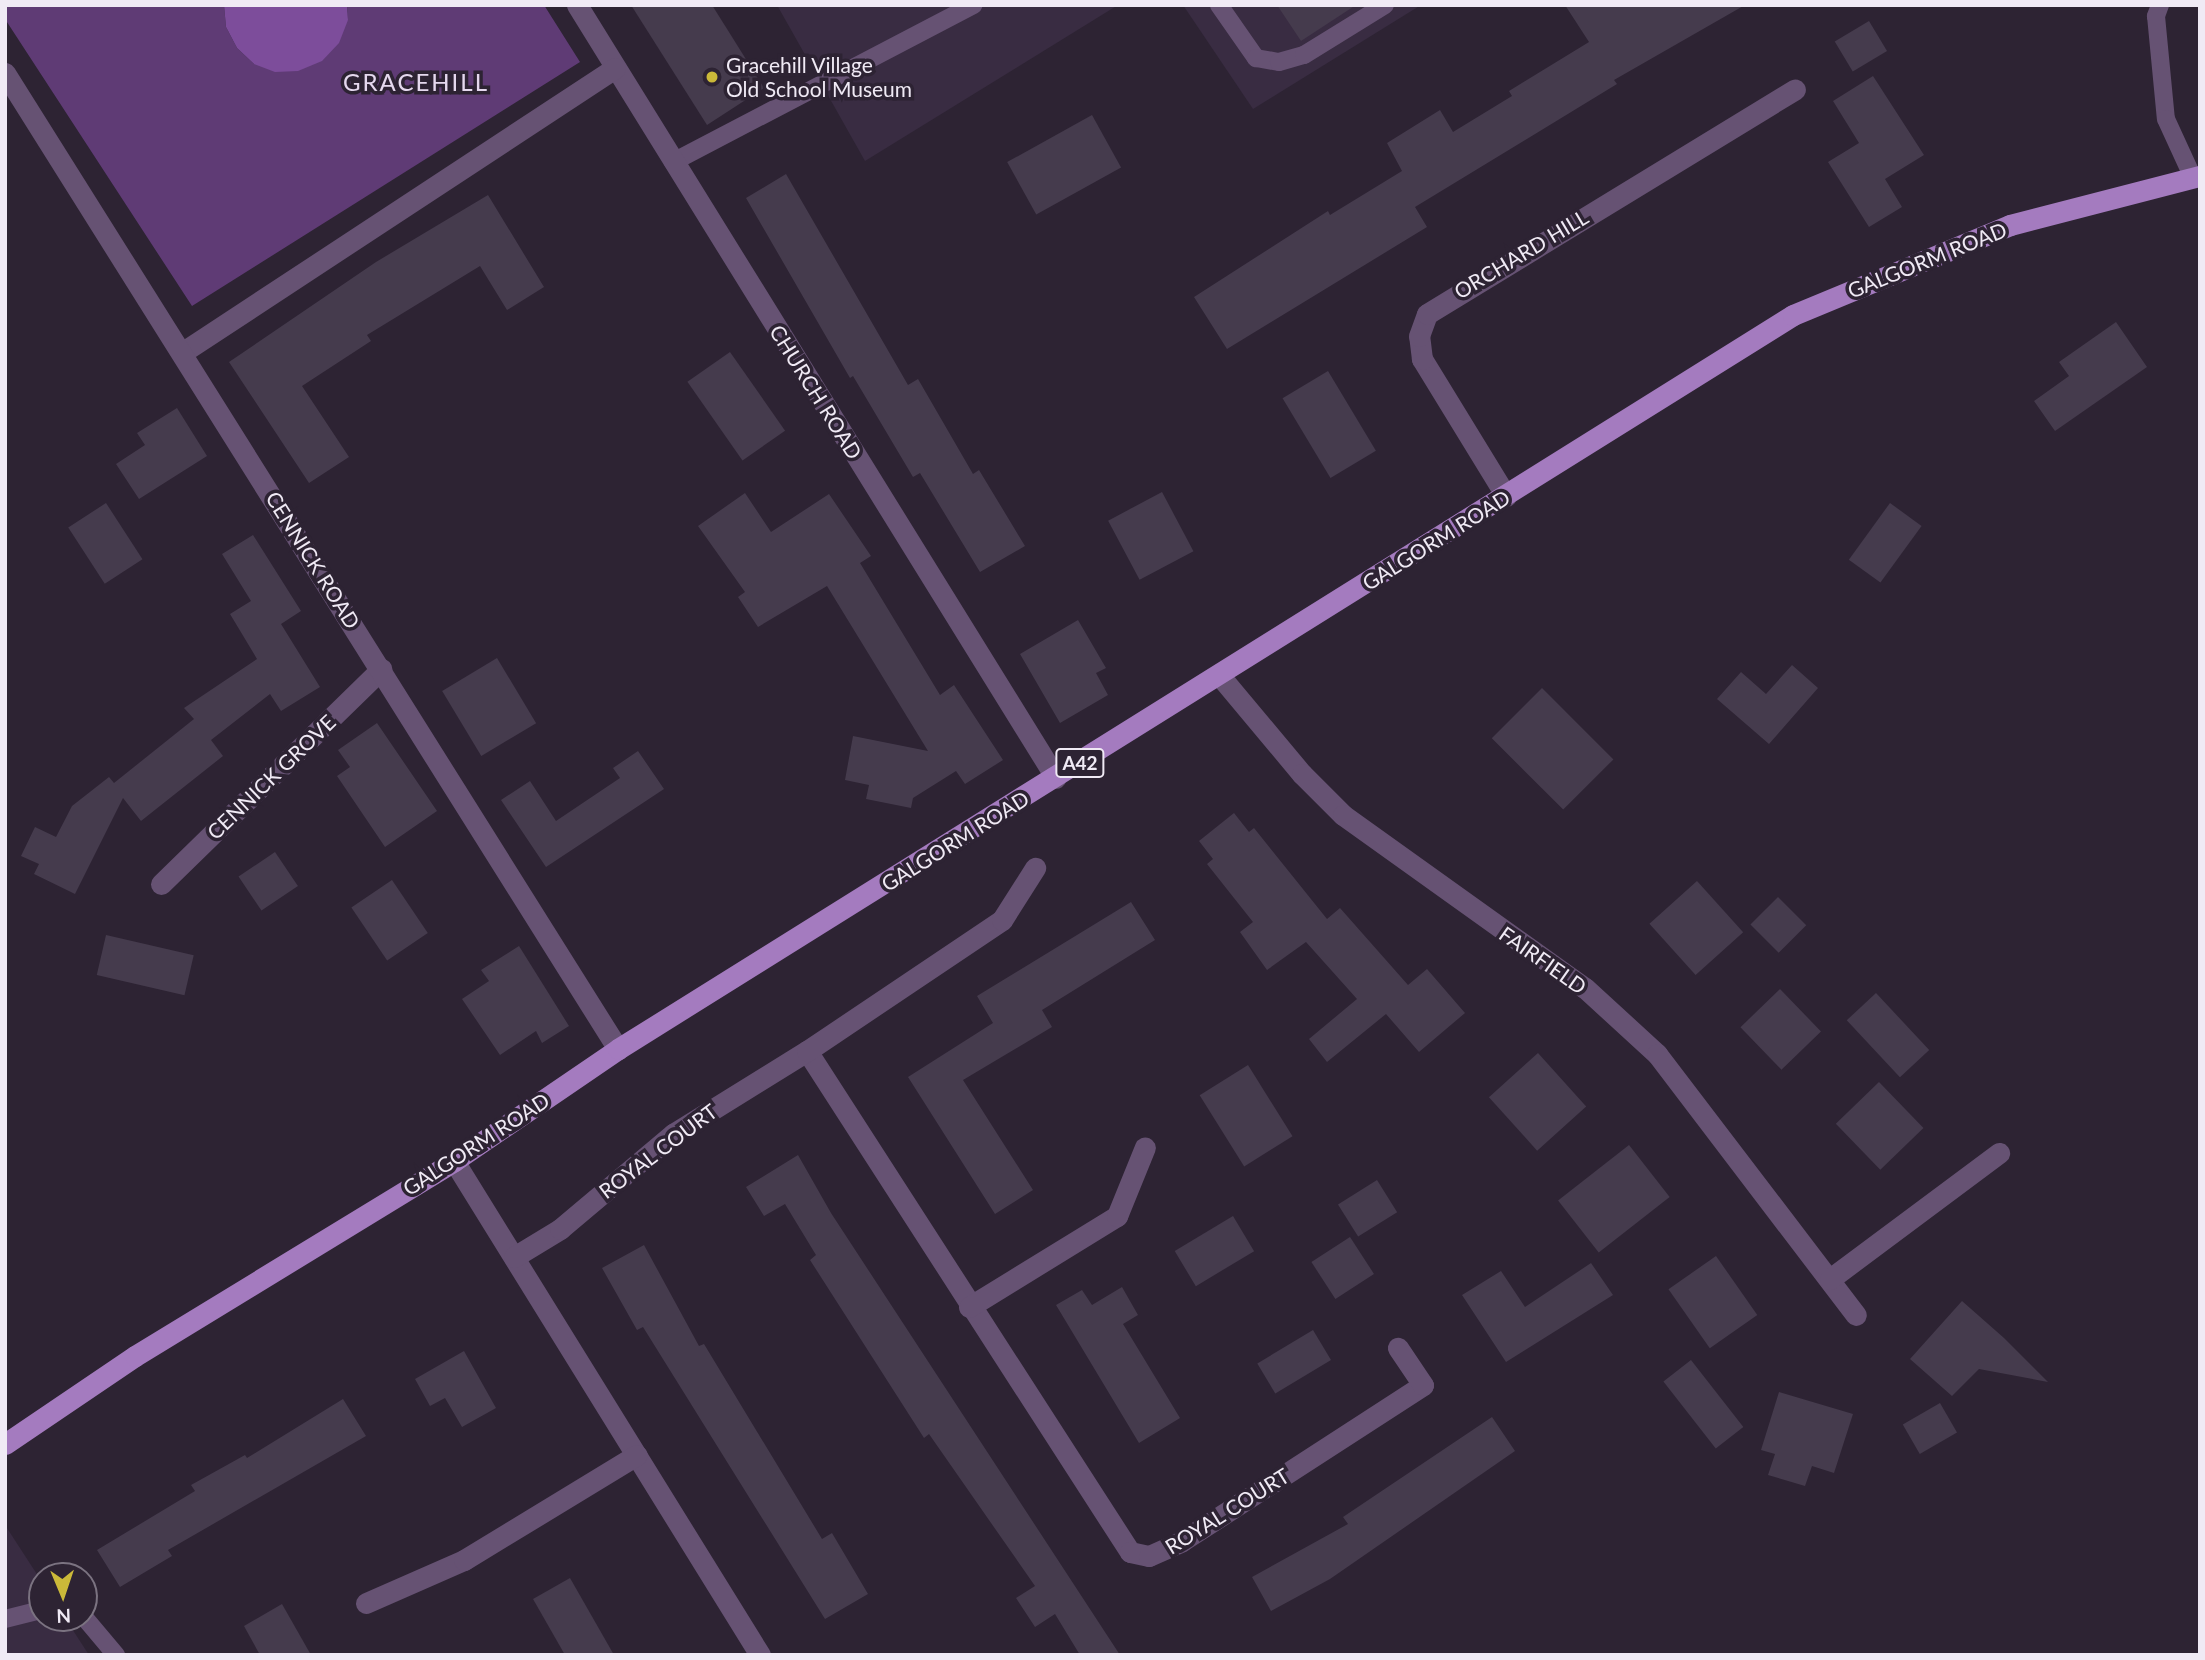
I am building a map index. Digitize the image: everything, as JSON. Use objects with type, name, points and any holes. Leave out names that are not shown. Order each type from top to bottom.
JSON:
[{"type":"main road","name":"GALGORM ROAD","points":[[5,1444],[135,1356],[454,1161],[618,1049],[1220,676],[1793,315],[2010,225],[2196,177]]},
{"type":"street","name":"CHURCH ROAD","points":[[577,5],[1056,778]]},
{"type":"street","points":[[183,352],[615,68]]},
{"type":"street","name":"CENNICK ROAD","points":[[5,73],[183,352],[618,1049]]},
{"type":"street","name":"ORCHARD HILL","points":[[1506,496],[1422,359],[1419,336],[1427,314],[1795,89]]},
{"type":"street","name":"CENNICK GROVE","points":[[161,884],[381,669]]},
{"type":"street","name":"FAIRFIELD","points":[[1220,676],[1302,774],[1343,815],[1585,988],[1657,1055],[1856,1314]]},
{"type":"street","name":"ROYAL COURT","points":[[514,1257],[560,1228],[673,1134],[807,1051],[1002,920],[1035,868]]},
{"type":"street","name":"ROYAL COURT","points":[[807,1051],[1123,1547],[1138,1555],[1160,1553],[1182,1541],[1423,1385],[1398,1348]]},
{"type":"street","points":[[969,1307],[1117,1216],[1145,1147]]},
{"type":"street","points":[[1830,1279],[1999,1153]]},
{"type":"street","points":[[454,1161],[760,1655]]},
{"type":"street","points":[[366,1603],[464,1560],[637,1455]]},
{"type":"lane","points":[[673,162],[973,5]]},
{"type":"lane","points":[[1219,5],[1256,58],[1279,62],[1304,55],[1385,5]]},
{"type":"lane","points":[[2160,5],[2157,28],[2166,119],[2196,177]]},
{"type":"lane","points":[[5,1619],[28,1613]]},
{"type":"lane","points":[[97,1632],[116,1655]]},
{"type":"shaded area","points":[[5,5],[224,5],[226,27],[237,48],[254,64],[348,20],[347,5],[544,5],[580,62],[192,306],[5,19]]},
{"type":"shaded area","points":[[224,5],[347,5],[348,20],[339,43],[322,61],[298,71],[275,72],[254,64],[237,48],[226,27]]},
{"type":"shaded area","points":[[777,5],[1118,5],[865,161]]},
{"type":"shaded area","points":[[1183,5],[1421,5],[1253,109]]},
{"type":"shaded area","points":[[5,1525],[29,1562],[28,1632],[74,1632],[89,1655],[5,1655]]},
{"type":"building","points":[[631,5],[712,5],[764,88],[707,125]]},
{"type":"building","points":[[1277,5],[1356,5],[1301,41]]},
{"type":"building","points":[[1565,5],[1745,5],[1614,80],[1617,84],[1415,207],[1427,227],[1227,349],[1194,297],[1328,211],[1330,215],[1402,171],[1387,143],[1440,110],[1453,132],[1512,96],[1509,91],[1589,42]]},
{"type":"building","points":[[1869,21],[1887,51],[1853,72],[1835,42]]},
{"type":"building","points":[[1873,76],[1924,155],[1885,179],[1902,207],[1869,227],[1828,162],[1859,143],[1833,101]]},
{"type":"building","points":[[1092,115],[1121,167],[1036,215],[1007,162]]},
{"type":"building","points":[[786,174],[908,385],[918,379],[973,474],[979,470],[1025,546],[980,572],[920,473],[913,477],[853,376],[850,378],[746,198]]},
{"type":"building","points":[[488,195],[544,287],[507,310],[480,266],[367,335],[371,341],[302,386],[349,457],[309,483],[229,362],[376,262]]},
{"type":"building","points":[[2116,322],[2147,367],[2055,431],[2034,401],[2069,376],[2059,362]]},
{"type":"building","points":[[730,352],[785,431],[742,460],[687,382]]},
{"type":"building","points":[[1328,371],[1376,451],[1330,478],[1283,398]]},
{"type":"building","points":[[177,408],[207,456],[139,499],[116,464],[145,445],[137,433]]},
{"type":"building","points":[[1162,492],[1193,551],[1140,580],[1108,521]]},
{"type":"building","points":[[745,493],[771,532],[829,494],[871,556],[860,563],[940,695],[954,685],[1003,760],[965,784],[956,771],[913,798],[911,808],[866,799],[869,785],[845,780],[853,736],[928,751],[827,586],[758,627],[738,597],[745,592],[698,526]]},
{"type":"building","points":[[106,503],[142,559],[105,584],[68,528]]},
{"type":"building","points":[[1890,503],[1922,526],[1880,583],[1849,560]]},
{"type":"building","points":[[253,535],[301,611],[281,624],[320,687],[281,711],[270,694],[211,740],[223,756],[141,821],[123,798],[75,894],[34,874],[39,864],[21,856],[35,827],[56,837],[72,806],[109,777],[114,783],[194,719],[184,708],[257,659],[230,614],[251,601],[222,554]]},
{"type":"building","points":[[1078,620],[1106,668],[1096,673],[1108,695],[1060,723],[1020,654]]},
{"type":"building","points":[[497,658],[536,723],[481,756],[442,691]]},
{"type":"building","points":[[1792,665],[1818,688],[1769,744],[1717,699],[1741,672],[1766,694]]},
{"type":"building","points":[[1542,688],[1613,759],[1563,810],[1492,738]]},
{"type":"building","points":[[377,723],[437,811],[385,847],[337,776],[350,767],[338,750]]},
{"type":"building","points":[[638,751],[664,789],[546,867],[501,800],[530,781],[556,821],[620,778],[613,768]]},
{"type":"building","points":[[1234,813],[1249,832],[1254,828],[1327,919],[1340,908],[1408,985],[1427,969],[1465,1013],[1419,1052],[1386,1014],[1327,1062],[1309,1039],[1357,999],[1306,942],[1267,970],[1240,932],[1253,922],[1207,864],[1213,859],[1199,841]]},
{"type":"building","points":[[275,852],[298,886],[261,911],[239,877]]},
{"type":"building","points":[[392,880],[428,933],[387,960],[351,907]]},
{"type":"building","points":[[1697,881],[1743,932],[1696,975],[1649,924]]},
{"type":"building","points":[[1778,897],[1806,925],[1779,953],[1750,925]]},
{"type":"building","points":[[1131,902],[1155,940],[1042,1010],[1052,1027],[963,1080],[1033,1190],[995,1214],[908,1077],[993,1023],[977,996]]},
{"type":"building","points":[[106,935],[194,955],[184,995],[97,975]]},
{"type":"building","points":[[519,946],[569,1026],[542,1043],[536,1031],[500,1055],[462,999],[489,981],[481,970]]},
{"type":"building","points":[[1780,989],[1821,1031],[1781,1070],[1740,1027]]},
{"type":"building","points":[[1876,993],[1929,1050],[1900,1077],[1847,1020]]},
{"type":"building","points":[[1538,1053],[1586,1107],[1537,1151],[1489,1097]]},
{"type":"building","points":[[1248,1065],[1293,1136],[1244,1166],[1200,1095]]},
{"type":"building","points":[[1879,1082],[1923,1128],[1880,1170],[1836,1124]]},
{"type":"building","points":[[1629,1145],[1670,1197],[1599,1252],[1558,1200]]},
{"type":"building","points":[[798,1155],[831,1213],[1120,1655],[1080,1655],[1055,1614],[1035,1627],[1016,1598],[1035,1586],[929,1434],[924,1438],[810,1260],[816,1255],[785,1204],[764,1216],[746,1187]]},
{"type":"building","points":[[1377,1180],[1397,1212],[1358,1237],[1338,1204]]},
{"type":"building","points":[[1233,1216],[1254,1251],[1196,1286],[1175,1251]]},
{"type":"building","points":[[1350,1237],[1374,1274],[1335,1299],[1311,1262]]},
{"type":"building","points":[[644,1245],[699,1346],[704,1344],[822,1539],[832,1533],[868,1594],[825,1619],[643,1327],[637,1330],[602,1268]]},
{"type":"building","points":[[1716,1256],[1757,1315],[1710,1348],[1668,1289]]},
{"type":"building","points":[[1591,1263],[1613,1295],[1506,1362],[1462,1295],[1501,1271],[1525,1307]]},
{"type":"building","points":[[1122,1287],[1138,1315],[1123,1324],[1180,1418],[1139,1443],[1056,1305],[1082,1290],[1092,1305]]},
{"type":"building","points":[[1962,1301],[2048,1382],[1979,1369],[1952,1396],[1910,1359]]},
{"type":"building","points":[[1313,1330],[1331,1360],[1275,1393],[1257,1363]]},
{"type":"building","points":[[464,1351],[496,1408],[462,1427],[445,1398],[430,1406],[415,1379]]},
{"type":"building","points":[[1691,1360],[1743,1427],[1716,1449],[1663,1382]]},
{"type":"building","points":[[1779,1392],[1853,1414],[1834,1473],[1812,1466],[1805,1486],[1768,1475],[1775,1454],[1761,1450]]},
{"type":"building","points":[[343,1399],[366,1436],[168,1550],[172,1556],[120,1587],[97,1550],[195,1491],[191,1485],[245,1455],[247,1458]]},
{"type":"building","points":[[1940,1403],[1957,1432],[1920,1454],[1903,1424]]},
{"type":"building","points":[[1492,1417],[1515,1451],[1330,1579],[1271,1611],[1252,1577],[1348,1524],[1343,1517]]},
{"type":"building","points":[[570,1578],[614,1655],[565,1655],[533,1599]]},
{"type":"building","points":[[282,1604],[311,1655],[260,1655],[244,1626]]},
{"type":"place","name":"Gracehill Village Old School Museum","points":[[712,77]]},
{"type":"district","name":"GRACEHILL","points":[[416,82]]}]
